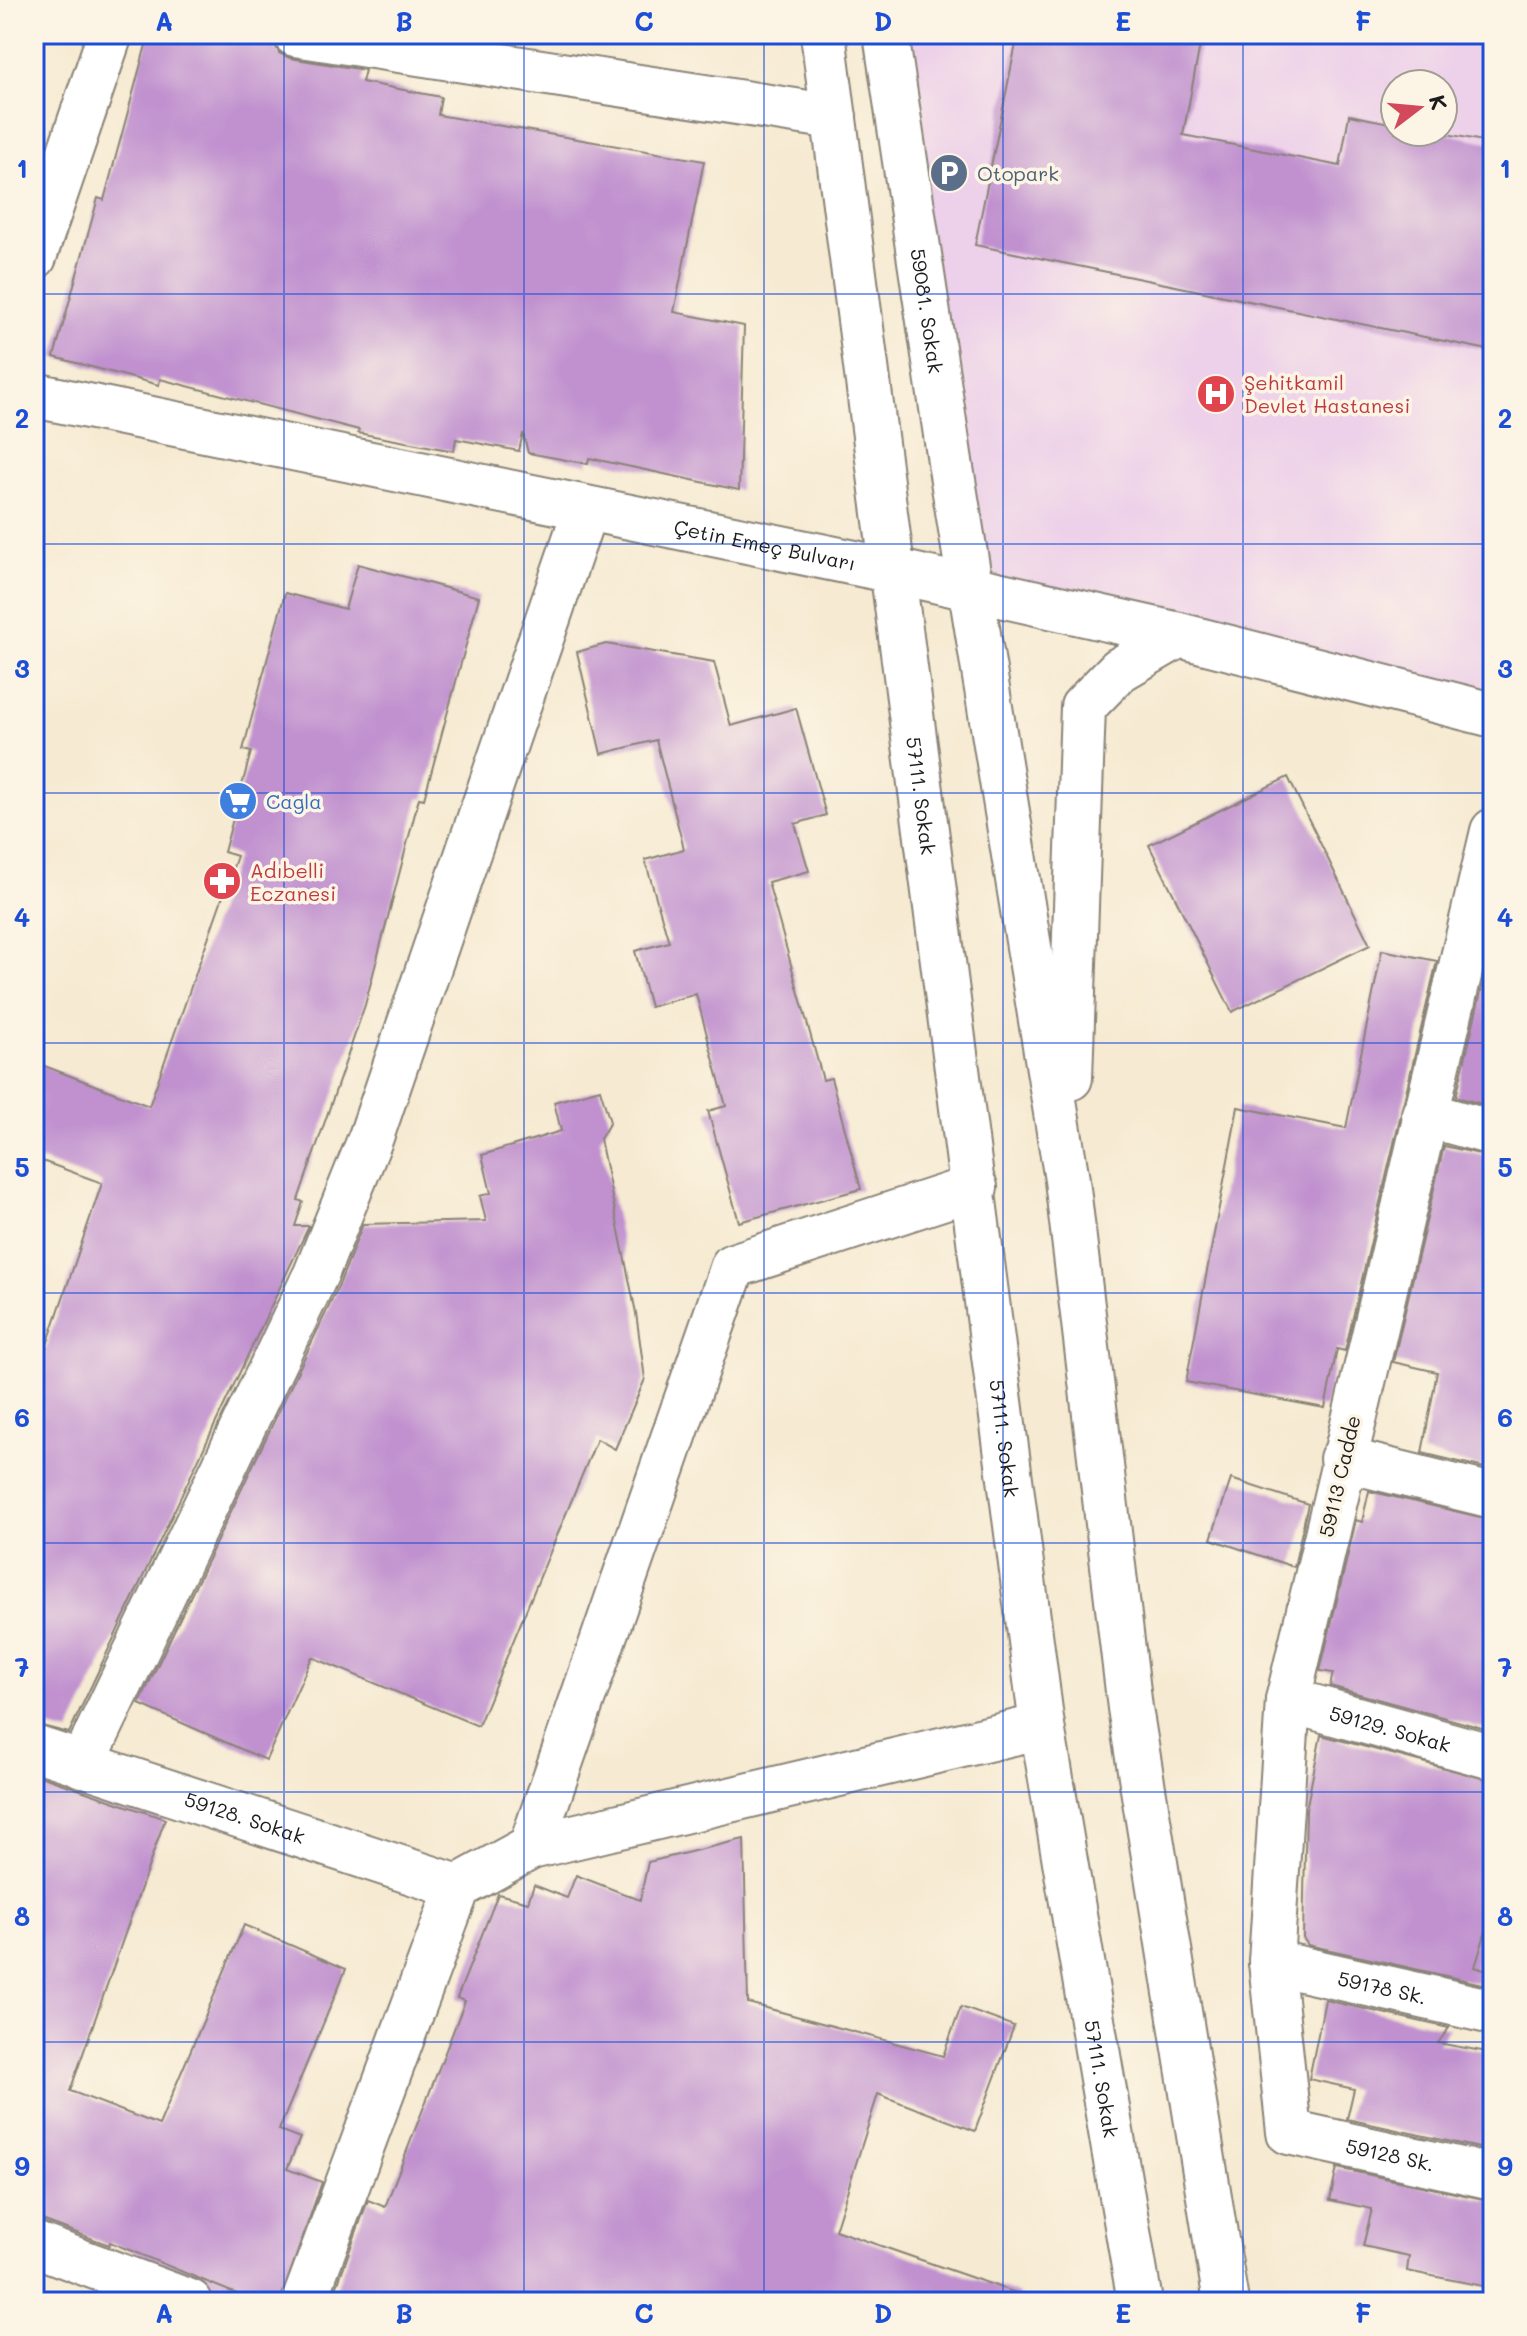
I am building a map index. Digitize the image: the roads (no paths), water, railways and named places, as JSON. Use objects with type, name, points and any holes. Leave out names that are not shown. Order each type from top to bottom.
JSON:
[{"type":"main road","points":[[34,257],[110,34]]},
{"type":"main road","points":[[295,34],[834,117]]},
{"type":"main road","points":[[823,34],[894,571]]},
{"type":"main road","name":"59081. Sokak","points":[[886,34],[970,589],[1067,1180]]},
{"type":"main road","name":"Çetin Emeç Bulvarı","points":[[34,395],[894,571],[1179,635],[1493,715]]},
{"type":"main road","points":[[82,1765],[322,1260],[371,1137],[585,510]]},
{"type":"main road","name":"57111. Sokak","points":[[894,571],[1042,1726],[1140,2302]]},
{"type":"main road","points":[[1179,635],[1119,670],[1083,707],[1067,1180],[1130,1708],[1226,2302]]},
{"type":"main road","name":"59113 Cadde","points":[[1289,2132],[1271,1962],[1288,1700],[1342,1459],[1493,831]]},
{"type":"main road","points":[[1424,1114],[1493,1133]]},
{"type":"main road","points":[[531,1847],[733,1266],[975,1187]]},
{"type":"main road","points":[[1342,1459],[1493,1496]]},
{"type":"main road","name":"59129. Sokak","points":[[1288,1700],[1493,1757]]},
{"type":"main road","points":[[304,2302],[458,1887],[531,1847],[1042,1726]]},
{"type":"main road","name":"59128. Sokak","points":[[34,1748],[458,1887]]},
{"type":"main road","name":"59178 Sk.","points":[[1271,1962],[1493,2012]]},
{"type":"main road","name":"59128 Sk.","points":[[1289,2132],[1493,2177]]},
{"type":"main road","points":[[34,2244],[190,2302]]},
{"type":"place","name":"Otopark","points":[[949,173]]},
{"type":"place","name":"Şehitkamil Devlet Hastanesi","points":[[1216,394]]},
{"type":"place","name":"Cagla","points":[[238,801]]},
{"type":"place","name":"Adıbelli Eczanesi","points":[[222,881]]}]
